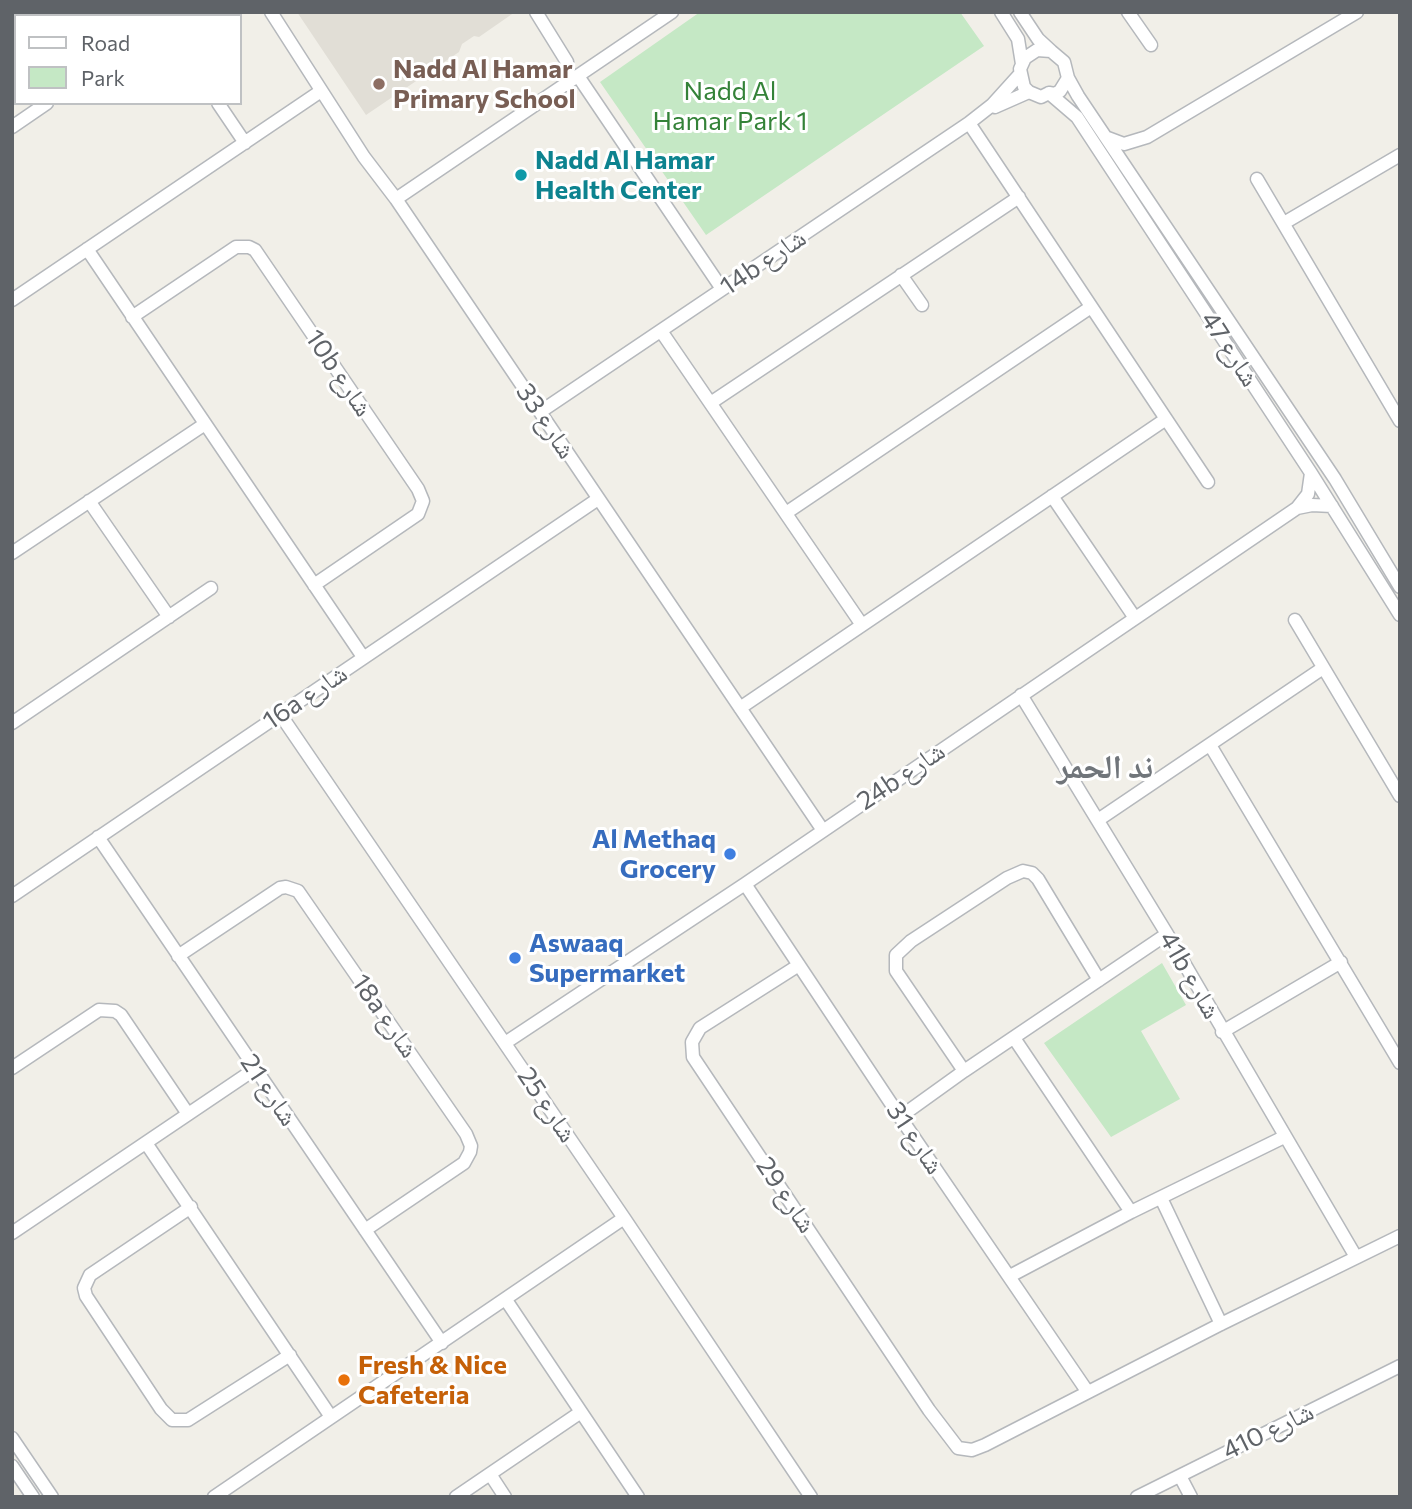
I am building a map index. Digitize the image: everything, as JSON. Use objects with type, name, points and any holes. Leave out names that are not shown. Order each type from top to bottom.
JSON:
[{"type":"street","name":"شارع 33","points":[[271,12],[321,91],[822,829]]},
{"type":"street","points":[[536,12],[568,67],[565,85]]},
{"type":"street","points":[[396,199],[672,12]]},
{"type":"street","points":[[1001,12],[1018,40],[1021,81],[1029,92],[1041,97],[1049,93],[1055,94],[1068,78],[1064,62],[1038,39],[1020,12]]},
{"type":"street","points":[[1128,12],[1151,46]]},
{"type":"street","points":[[1106,136],[1112,141],[1124,144],[1147,137],[1357,12]]},
{"type":"street","points":[[558,46],[578,64],[598,63]]},
{"type":"street","points":[[1021,69],[1025,58],[1037,50],[1051,51]]},
{"type":"street","name":"14b شارع","points":[[985,112],[1021,69]]},
{"type":"street","points":[[578,76],[722,289]]},
{"type":"street","name":"شارع 47","points":[[1068,78],[1335,479],[1400,587]]},
{"type":"street","points":[[12,300],[321,91]]},
{"type":"street","name":"14b شارع","points":[[540,412],[985,112],[1029,92]]},
{"type":"street","name":"شارع 47","points":[[1049,93],[1077,117],[1311,473],[1400,615]]},
{"type":"street","points":[[12,127],[44,105]]},
{"type":"street","points":[[219,105],[245,143]]},
{"type":"street","points":[[969,123],[1208,482]]},
{"type":"street","points":[[1133,177],[1130,168],[1132,156],[1147,137]]},
{"type":"street","points":[[1284,223],[1400,155]]},
{"type":"street","points":[[1257,179],[1400,421]]},
{"type":"street","points":[[712,402],[1019,197]]},
{"type":"street","name":"10b شارع","points":[[132,317],[236,247],[255,250],[418,489],[423,501],[418,514],[314,585]]},
{"type":"street","points":[[87,249],[363,657]]},
{"type":"street","points":[[901,275],[922,305]]},
{"type":"street","points":[[786,513],[1091,307]]},
{"type":"street","points":[[661,331],[862,625]]},
{"type":"street","points":[[740,708],[1166,419]]},
{"type":"street","points":[[12,553],[205,424]]},
{"type":"street","points":[[1297,508],[1308,494],[1311,473]]},
{"type":"street","points":[[1052,496],[1135,618]]},
{"type":"street","name":"16a شارع","points":[[12,896],[598,499]]},
{"type":"street","points":[[89,501],[169,617]]},
{"type":"street","points":[[1297,508],[1312,505],[1332,506]]},
{"type":"street","name":"24b شارع","points":[[505,1043],[745,884],[822,829],[1297,508]]},
{"type":"street","points":[[12,723],[211,588]]},
{"type":"street","points":[[1295,620],[1400,796]]},
{"type":"street","points":[[1098,820],[1324,668]]},
{"type":"street","name":"41b شارع","points":[[1021,695],[1167,934],[1356,1257]]},
{"type":"street","name":"شارع 25","points":[[280,714],[811,1497]]},
{"type":"street","points":[[1210,745],[1400,1063]]},
{"type":"street","name":"شارع 21","points":[[98,837],[442,1343]]},
{"type":"street","points":[[964,1071],[896,971],[896,956],[911,941],[1007,878],[1023,871],[1032,873],[1038,879],[1100,980]]},
{"type":"street","name":"شارع 31","points":[[745,884],[1087,1391]]},
{"type":"street","name":"18a شارع","points":[[178,956],[280,888],[292,888],[302,897],[451,1112],[469,1139],[468,1158],[365,1230]]},
{"type":"street","points":[[900,1117],[1167,934]]},
{"type":"street","points":[[1222,1032],[1342,962]]},
{"type":"street","name":"شارع 29","points":[[799,965],[700,1028],[692,1042],[693,1056],[948,1438],[964,1451],[985,1445],[1087,1391]]},
{"type":"street","points":[[12,1068],[99,1010],[115,1011],[121,1015],[188,1114]]},
{"type":"street","points":[[1014,1038],[1131,1212]]},
{"type":"street","points":[[12,1233],[255,1069]]},
{"type":"street","points":[[1010,1276],[1284,1136]]},
{"type":"street","points":[[146,1143],[331,1417]]},
{"type":"street","points":[[1161,1198],[1221,1324]]},
{"type":"street","points":[[191,1207],[90,1275],[84,1288],[86,1296],[161,1409],[172,1420],[188,1420],[290,1355]]},
{"type":"street","points":[[220,1495],[624,1218]]},
{"type":"street","points":[[1087,1391],[1400,1236]]},
{"type":"street","points":[[506,1300],[638,1497]]},
{"type":"street","name":"شارع 410","points":[[1137,1497],[1400,1366]]},
{"type":"street","points":[[456,1497],[581,1412]]},
{"type":"street","points":[[12,1438],[52,1497]]},
{"type":"street","points":[[12,1466],[33,1497]]},
{"type":"street","points":[[489,1474],[505,1497]]},
{"type":"street","points":[[1180,1476],[1191,1497]]},
{"type":"shaded area","name":"Nadd Al Hamar Primary School","points":[[297,12],[515,12],[479,37],[474,36],[462,44],[459,52],[366,115]]},
{"type":"green space","name":"Nadd Al Hamar Park 1","points":[[700,12],[960,12],[984,46],[706,235],[600,82]]},
{"type":"green space","points":[[1162,963],[1186,1005],[1141,1031],[1180,1099],[1111,1137],[1044,1043]]},
{"type":"place","name":"Nadd Al Hamar Primary School","points":[[379,84]]},
{"type":"place","name":"Nadd Al Hamar Health Center","points":[[521,175]]},
{"type":"place","name":"Al Methaq Grocery","points":[[730,854]]},
{"type":"place","name":"Aswaaq Supermarket","points":[[515,958]]},
{"type":"place","name":"Fresh & Nice Cafeteria","points":[[344,1380]]},
{"type":"district","name":"ند الحمر","points":[[1105,767]]}]
